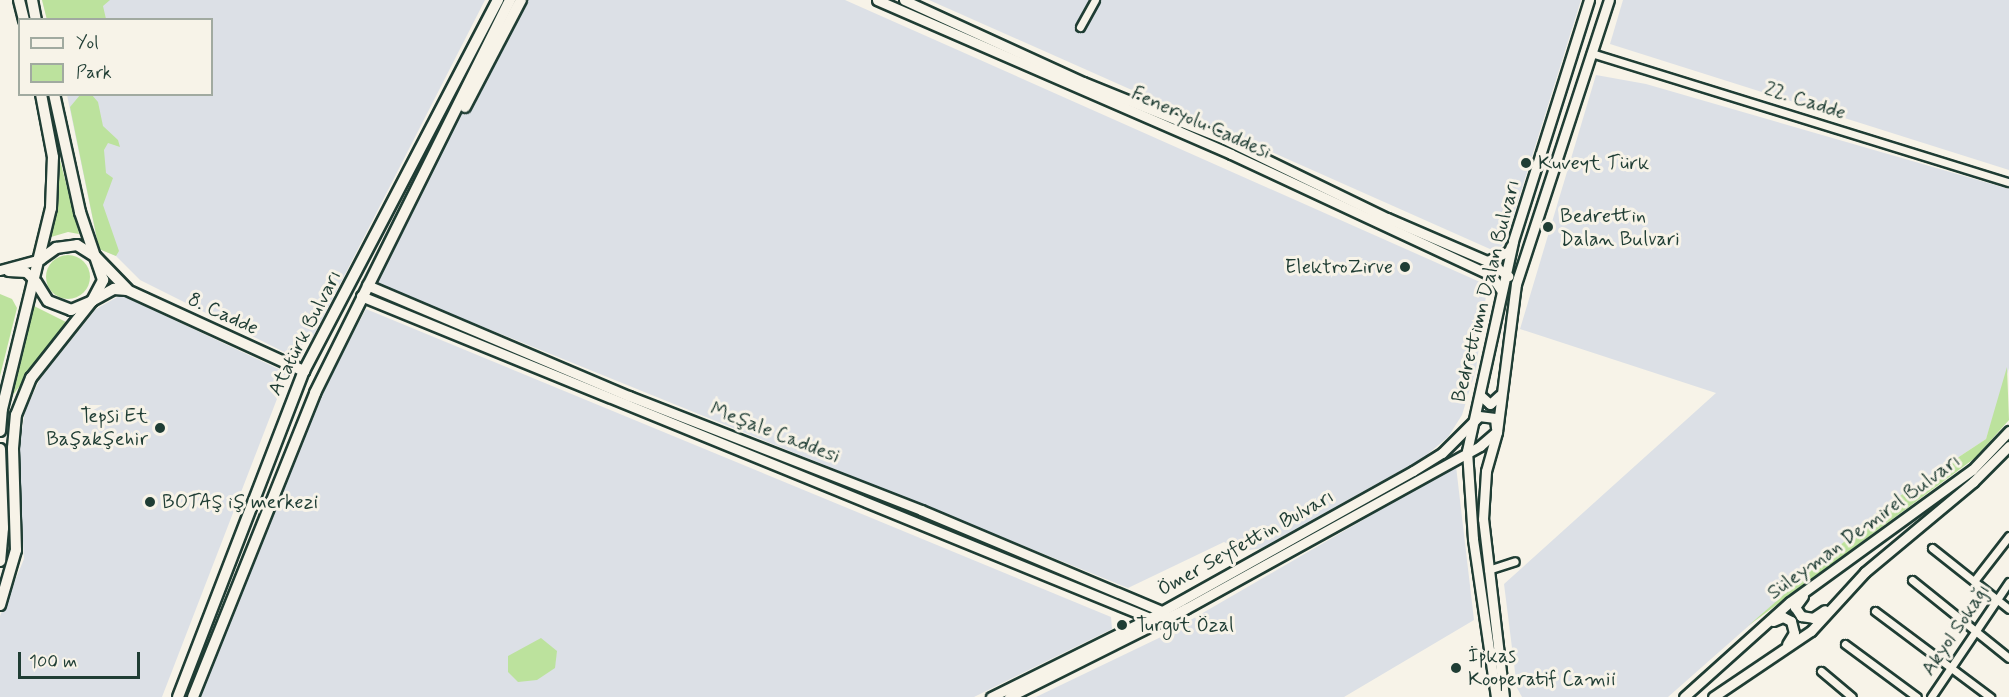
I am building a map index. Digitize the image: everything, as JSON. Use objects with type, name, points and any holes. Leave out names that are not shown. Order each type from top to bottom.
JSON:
[{"type":"main road","points":[[19,0],[24,18]]},
{"type":"main road","points":[[32,0],[36,18]]},
{"type":"main road","points":[[409,175],[424,130],[490,0]]},
{"type":"main road","name":"Atatürk Bulvarı","points":[[178,697],[303,371],[409,175],[498,0]]},
{"type":"main road","name":"Atatürk Bulvarı","points":[[192,697],[289,452],[361,296],[510,0]]},
{"type":"main road","points":[[435,152],[460,115],[521,0]]},
{"type":"main road","name":"Feneryolu Caddesi","points":[[877,0],[1231,154],[1491,275],[1501,290]]},
{"type":"main road","name":"Feneryolu Caddesi","points":[[904,0],[1083,82],[1224,138],[1387,218],[1487,261],[1516,284]]},
{"type":"main road","name":"Bedrettimn Dalan Bulvarı","points":[[1496,697],[1473,538],[1467,451],[1473,420],[1481,396],[1501,290],[1513,241],[1588,0]]},
{"type":"main road","name":"Bedrettimn Dalan Bulvarı","points":[[1504,697],[1488,570],[1483,494],[1497,432],[1516,284],[1608,0]]},
{"type":"main road","points":[[0,431],[2,409],[36,282],[54,184],[53,157],[41,96]]},
{"type":"main road","points":[[0,605],[16,550],[12,448],[16,415],[31,378],[92,302],[103,280],[81,212],[54,96]]},
{"type":"main road","points":[[1487,261],[1509,251],[1513,241]]},
{"type":"main road","points":[[0,271],[41,259],[56,248],[69,244],[96,257],[127,290]]},
{"type":"main road","points":[[0,271],[26,272],[36,282],[48,301],[63,309],[76,310],[114,289],[127,290]]},
{"type":"main road","points":[[353,276],[361,296]]},
{"type":"main road","name":"Meşale Caddesi","points":[[367,285],[1164,615]]},
{"type":"main road","name":"8. Cadde","points":[[127,290],[303,371]]},
{"type":"main road","name":"Meşale Caddesi","points":[[361,296],[1152,621]]},
{"type":"main road","points":[[1481,396],[1490,404],[1502,392]]},
{"type":"main road","points":[[1473,420],[1488,415],[1494,418],[1497,432]]},
{"type":"main road","name":"Ömer Seyfettin Bulvarı","points":[[1164,615],[1418,468],[1454,442],[1473,420]]},
{"type":"main road","name":"Süleyman Demirel Bulvarı","points":[[1684,697],[1790,602],[1962,478],[2009,430]]},
{"type":"main road","name":"Ömer Seyfettin Bulvarı","points":[[991,697],[1164,615],[1467,451],[1497,432]]},
{"type":"main road","name":"Süleyman Demirel Bulvarı","points":[[1713,697],[1818,624],[1834,603],[1896,544],[1973,483],[2009,446]]},
{"type":"main road","points":[[0,449],[3,528],[0,561]]},
{"type":"main road","points":[[1819,583],[1797,603],[1797,611],[1813,618],[1834,603]]},
{"type":"main road","points":[[1760,631],[1779,617],[1791,621],[1794,633],[1777,654]]},
{"type":"main road","name":"Ömer Seyfettin Bulvarı","points":[[1009,697],[1152,621]]},
{"type":"street","points":[[1080,27],[1095,0]]},
{"type":"street","name":"22. Cadde","points":[[1591,53],[2009,182]]},
{"type":"street","points":[[1974,581],[2009,536]]},
{"type":"street","points":[[1932,548],[2009,609]]},
{"type":"street","points":[[1488,570],[1515,561]]},
{"type":"street","points":[[1912,580],[1974,633],[2009,658]]},
{"type":"street","name":"Akyol Sokağı","points":[[1931,697],[2009,582]]},
{"type":"street","points":[[1875,611],[1990,697]]},
{"type":"street","points":[[1845,644],[1917,697]]},
{"type":"street","points":[[1821,671],[1852,697]]},
{"type":"shaded area","points":[[42,0],[485,0],[312,339],[288,354],[140,280],[116,256],[99,249],[67,96],[213,96],[213,18],[47,18]]},
{"type":"shaded area","points":[[519,0],[845,0],[1480,282],[1486,296],[1476,369],[1462,415],[1448,437],[1423,458],[1262,548],[1244,551],[1224,542],[1128,588],[375,283]]},
{"type":"shaded area","points":[[929,0],[1581,0],[1506,239],[1501,247],[1490,249]]},
{"type":"shaded area","points":[[1623,0],[2009,0],[2009,170],[1610,44]]},
{"type":"shaded area","points":[[1596,75],[1646,84],[2009,189],[2009,368],[1986,439],[1886,505],[1668,697],[1522,697],[1517,688],[1504,584],[1716,393],[1520,329]]},
{"type":"shaded area","points":[[121,295],[287,373],[162,697],[0,697],[0,616],[24,559],[18,456],[25,411],[40,379],[96,309]]},
{"type":"shaded area","points":[[366,309],[1111,617],[1112,629],[974,697],[201,697],[314,405]]},
{"type":"shaded area","points":[[1456,466],[1474,620],[1344,697],[1036,697],[1163,636]]},
{"type":"green space","points":[[42,0],[110,0],[103,6],[106,18],[46,18]]},
{"type":"green space","points":[[79,96],[93,96],[98,102],[103,126],[118,140],[120,147],[108,143],[104,150],[106,173],[113,178],[103,205],[119,251],[116,256],[99,249],[70,107]]},
{"type":"green space","points":[[60,160],[79,234],[68,232],[51,237],[58,206]]},
{"type":"green space","points":[[68,255],[83,262],[90,277],[83,292],[68,299],[53,292],[46,277],[53,262]]},
{"type":"green space","points":[[0,294],[12,299],[17,308],[0,376]]},
{"type":"green space","points":[[34,306],[66,322],[13,395]]},
{"type":"green space","points":[[2007,367],[2009,420],[1975,458],[1748,626],[1886,505],[1986,439]]},
{"type":"green space","points":[[541,638],[557,651],[555,668],[537,680],[518,682],[508,672],[508,656]]},
{"type":"place","name":"Kuveyt Türk","points":[[1526,163]]},
{"type":"place","name":"Bedrettin Dalan Bulvari","points":[[1548,227]]},
{"type":"place","name":"ElektroZirve","points":[[1405,267]]},
{"type":"place","name":"Tepsi Et Başakşehir","points":[[160,428]]},
{"type":"place","name":"BOTAŞ iş merkezi","points":[[150,502]]},
{"type":"place","name":"Turgut Özal","points":[[1122,625]]},
{"type":"place","name":"İpkas Kooperatif Camii","points":[[1456,668]]}]
